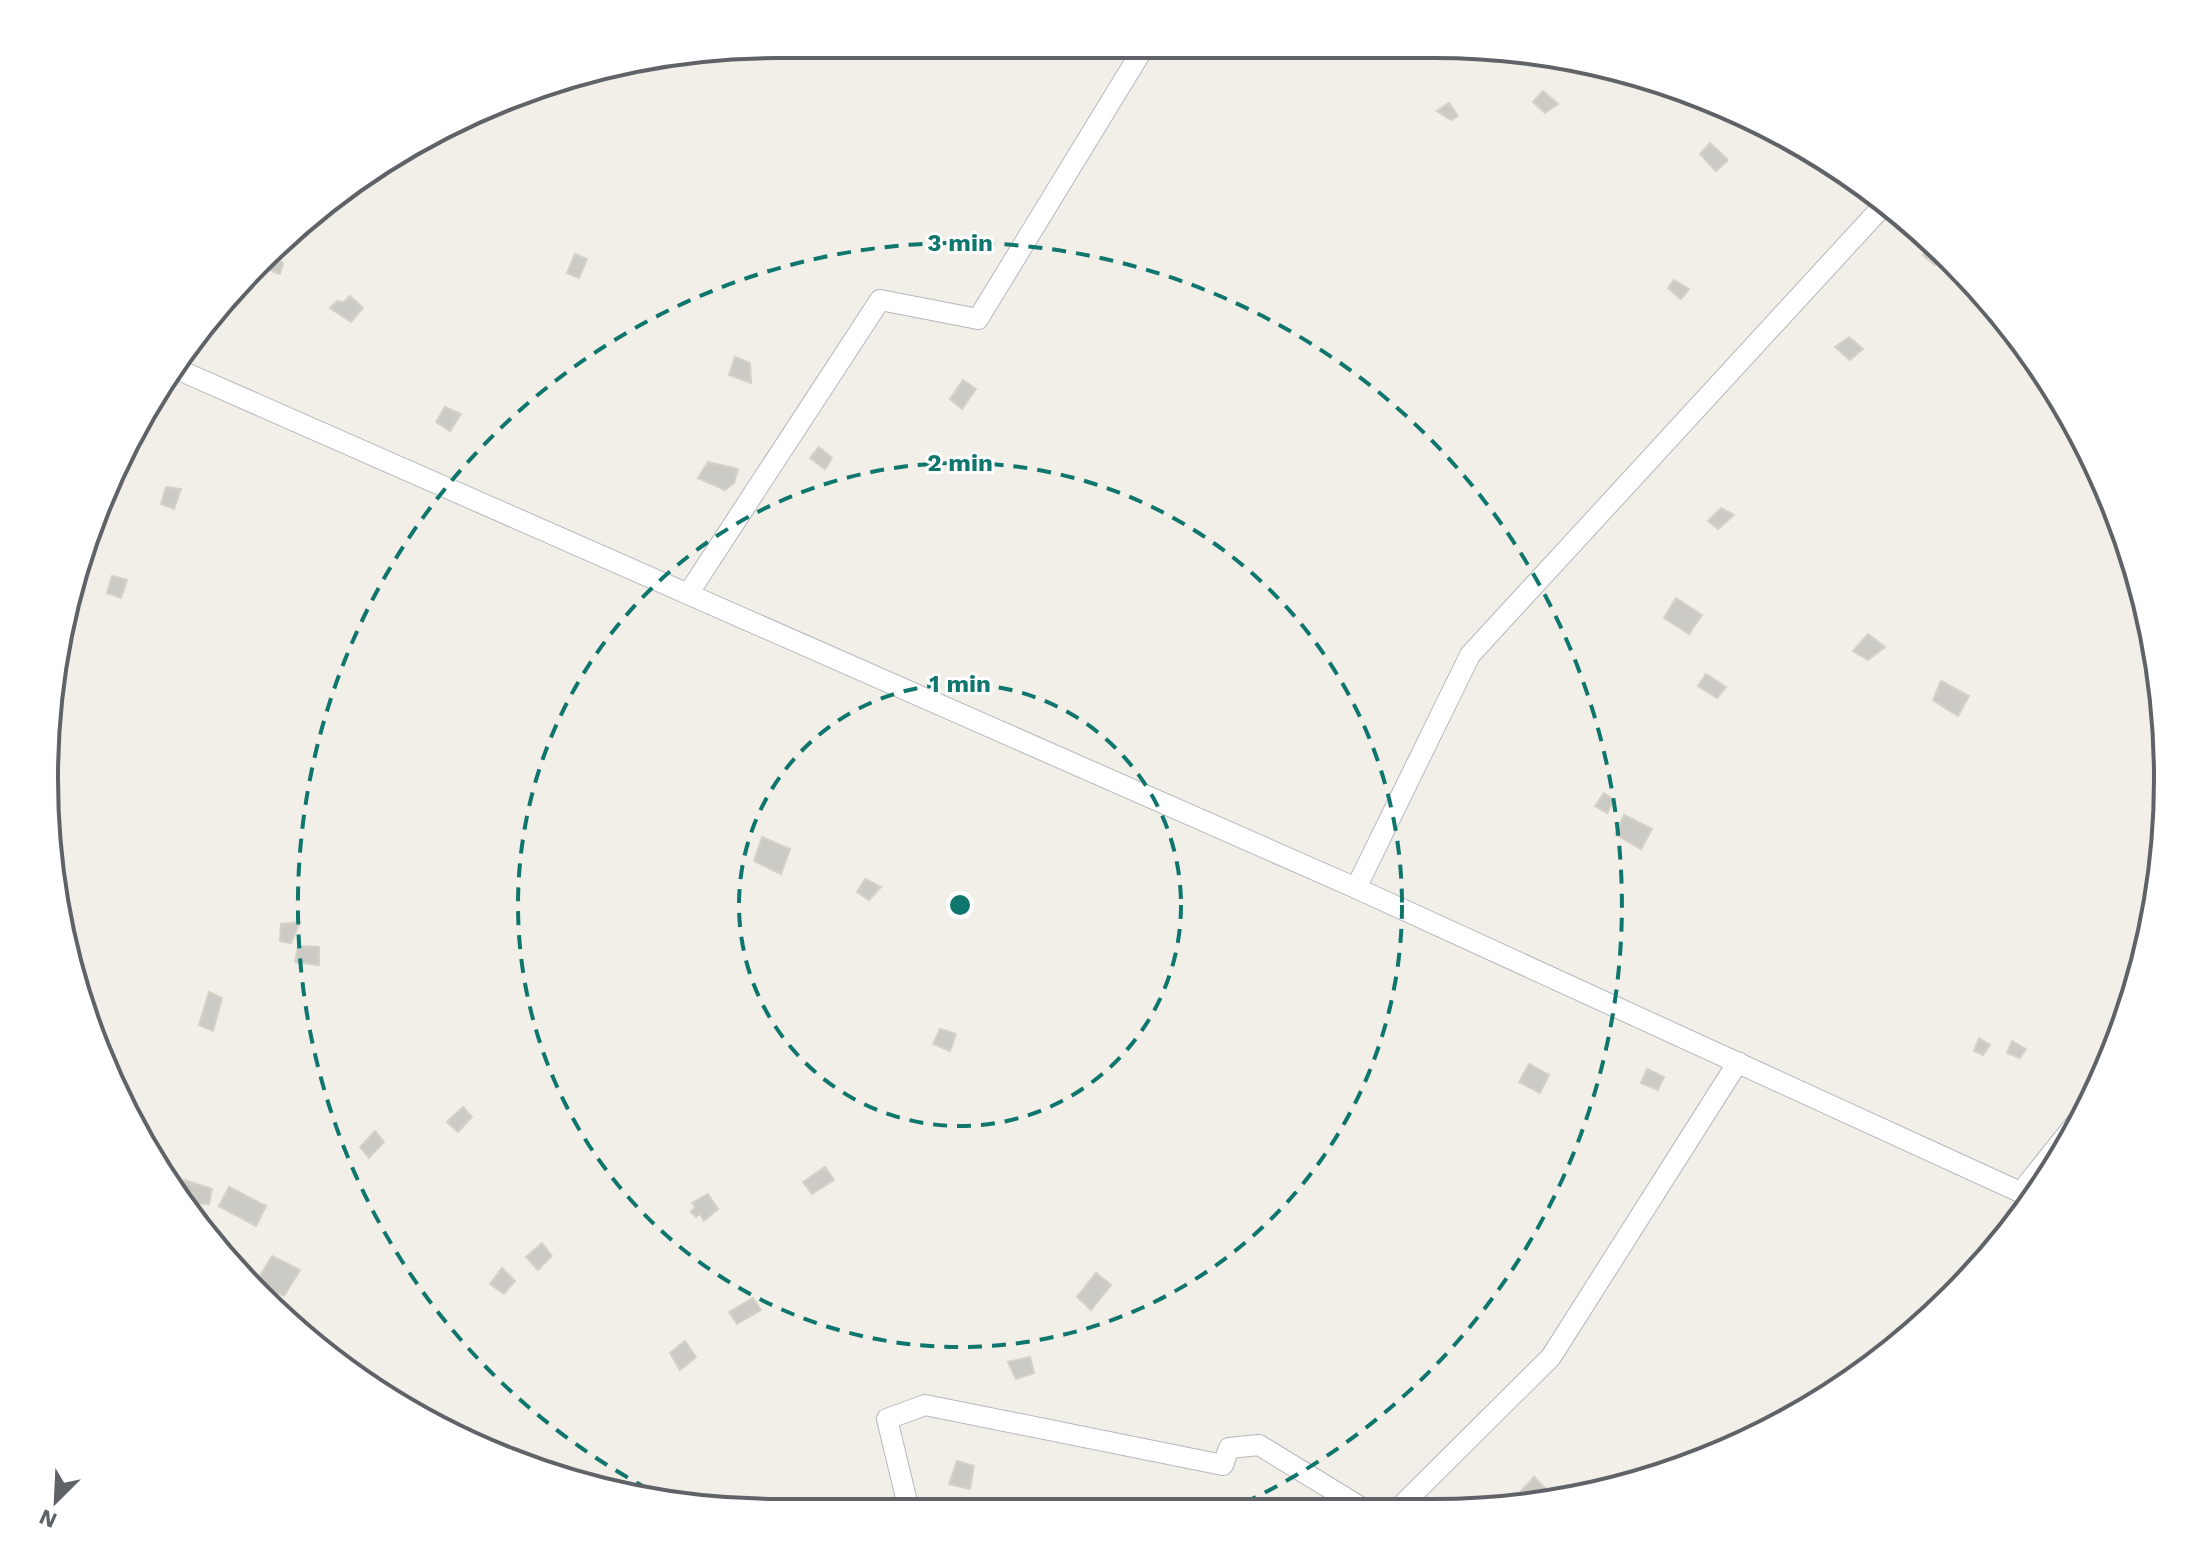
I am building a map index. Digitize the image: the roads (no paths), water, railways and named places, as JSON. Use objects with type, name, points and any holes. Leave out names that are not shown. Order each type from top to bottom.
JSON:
[{"type":"street","points":[[688,594],[880,300],[978,319],[1137,58]]},
{"type":"street","points":[[1356,888],[1470,655],[1878,212]]},
{"type":"street","points":[[183,372],[1356,888],[2023,1193]]},
{"type":"street","points":[[1408,1499],[1551,1357],[1738,1062]]},
{"type":"street","points":[[906,1499],[887,1419],[925,1405],[1223,1465],[1229,1448],[1259,1445],[1347,1499]]}]
